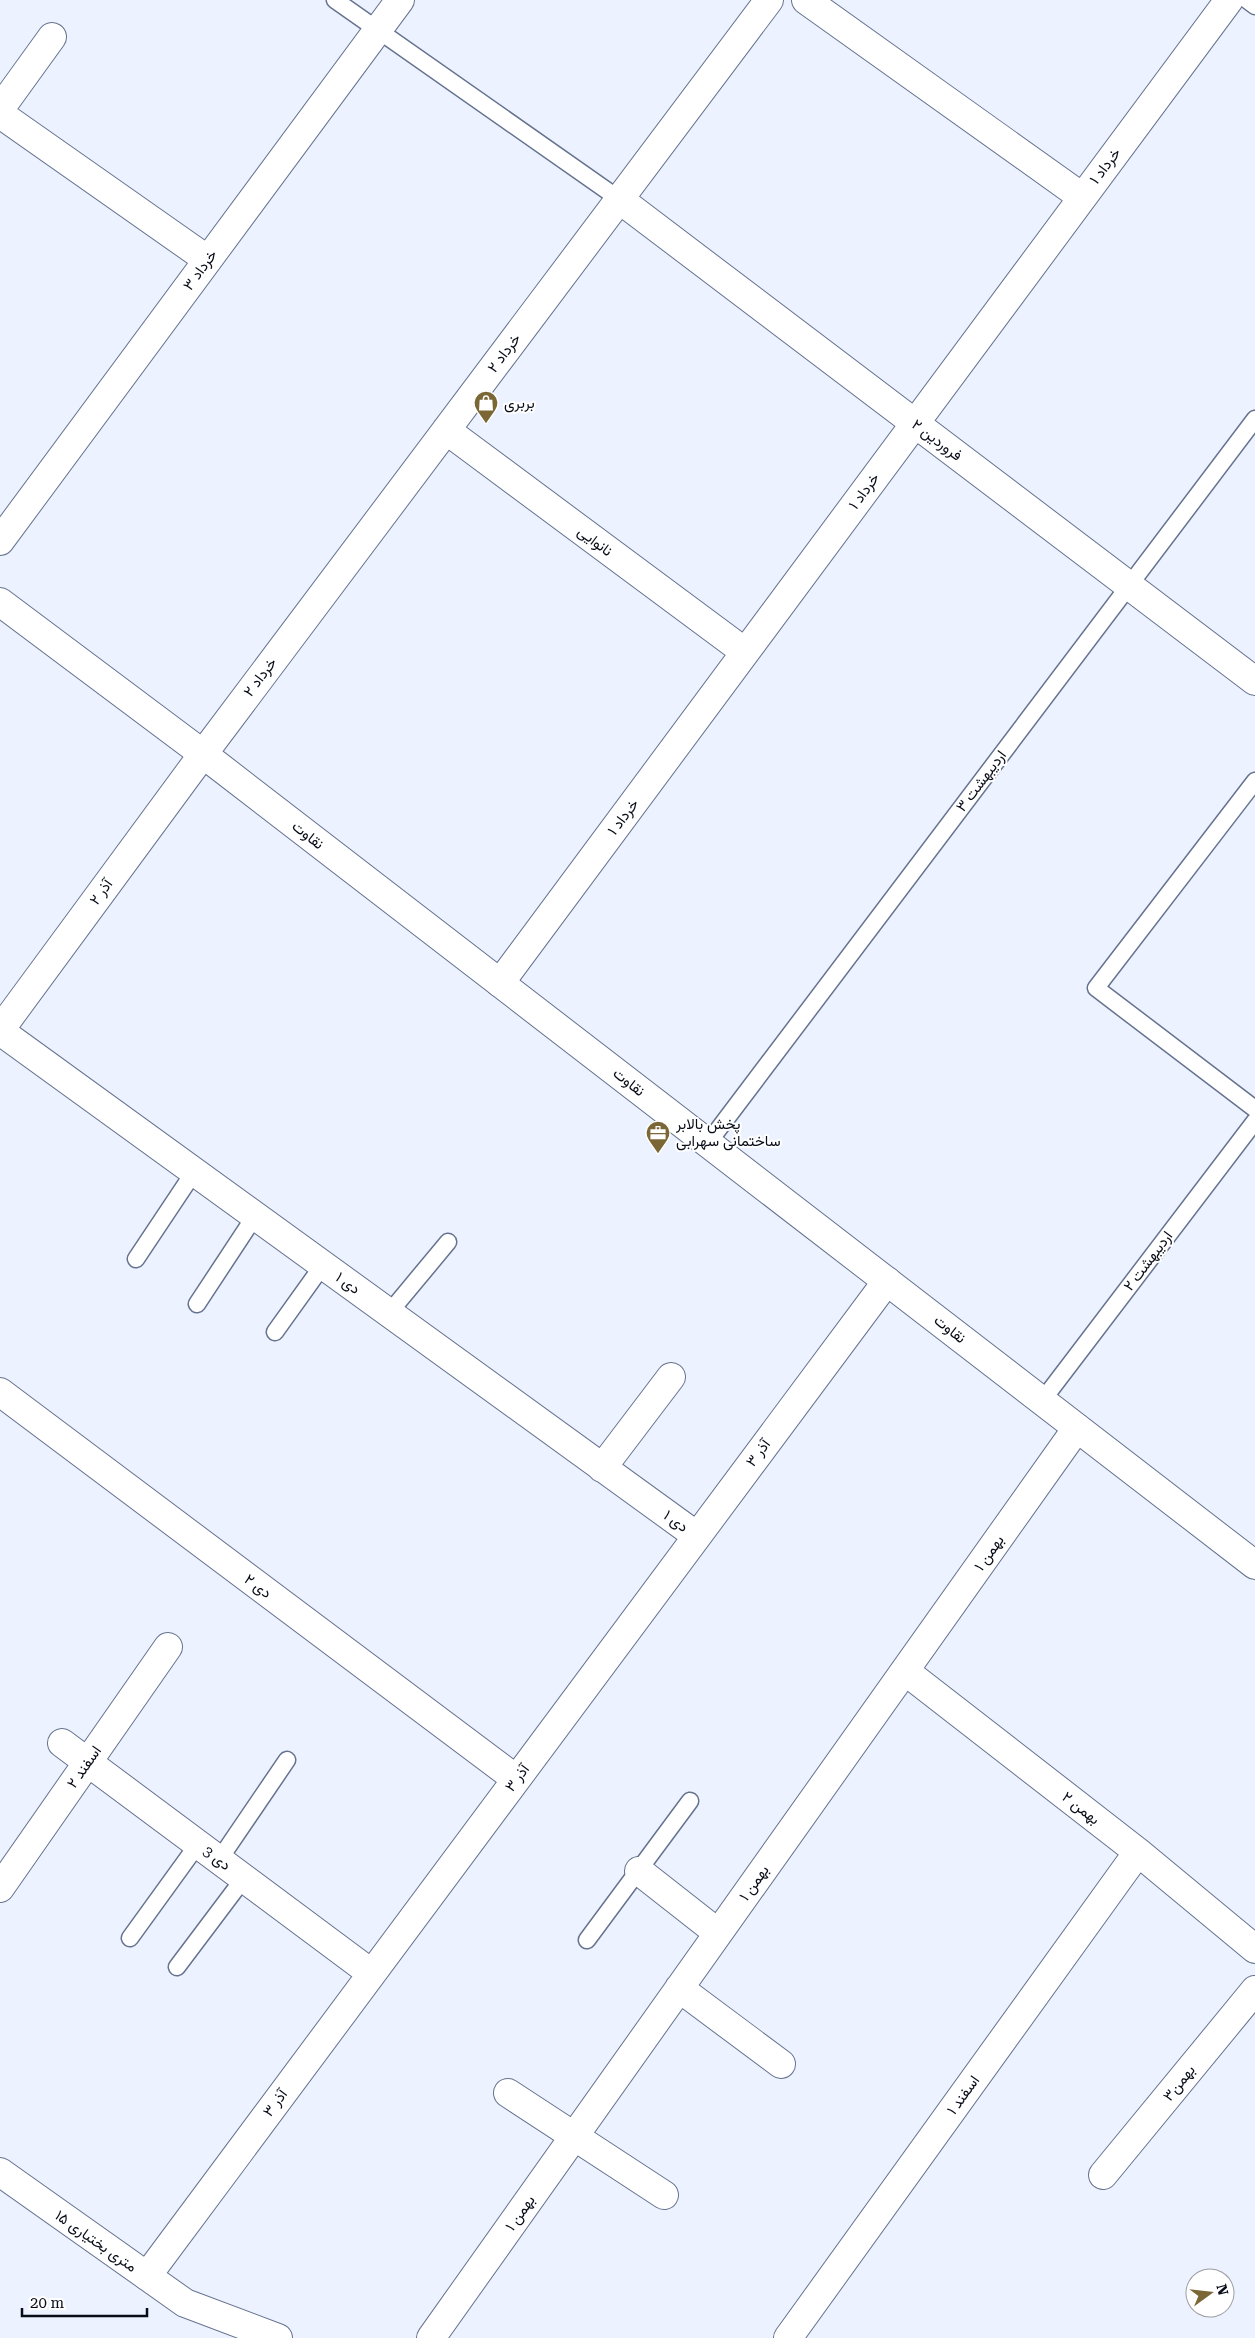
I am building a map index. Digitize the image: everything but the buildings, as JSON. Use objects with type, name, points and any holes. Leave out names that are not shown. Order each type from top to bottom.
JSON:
[{"type":"street","name":"خرداد ۳","points":[[0,541],[400,0]]},
{"type":"street","name":"خرداد ۲","points":[[203,754],[769,0]]},
{"type":"street","points":[[806,0],[1082,197]]},
{"type":"street","name":"خرداد ۱","points":[[500,983],[1229,0]]},
{"type":"street","points":[[0,109],[52,37]]},
{"type":"street","points":[[0,114],[208,260]]},
{"type":"street","name":"فروردین ۲","points":[[619,199],[1255,681]]},
{"type":"street","name":"نانوایی","points":[[446,430],[745,652]]},
{"type":"street","name":"نقاوت","points":[[0,602],[203,754],[1255,1566]]},
{"type":"street","name":"آذر ۲","points":[[0,1030],[203,754]]},
{"type":"street","name":"دی ۱","points":[[0,1030],[697,1536]]},
{"type":"street","name":"آذر ۳","points":[[147,2276],[887,1281]]},
{"type":"street","points":[[602,1468],[671,1377]]},
{"type":"street","name":"دی ۲","points":[[0,1392],[516,1779]]},
{"type":"street","name":"بهمن ۱","points":[[431,2338],[1077,1428]]},
{"type":"street","name":"اسفند ۲","points":[[0,1888],[168,1647]]},
{"type":"street","name":"بهمن ۲","points":[[905,1671],[1138,1852],[1255,1949]]},
{"type":"street","name":"دی 3","points":[[62,1743],[371,1973]]},
{"type":"street","name":"اسفند ۱","points":[[788,2338],[1138,1852]]},
{"type":"street","points":[[639,1870],[718,1933]]},
{"type":"street","points":[[679,1988],[781,2064]]},
{"type":"street","name":"بهمن۳","points":[[1103,2175],[1255,1990]]},
{"type":"street","points":[[508,2093],[574,2138],[664,2195]]},
{"type":"street","name":"۱۵ متری بختیاری","points":[[0,2172],[185,2303],[238,2331],[278,2338]]},
{"type":"lane","points":[[335,0],[619,199]]},
{"type":"lane","points":[[1246,0],[1255,6]]},
{"type":"lane","name":"اردیبهشت ۳","points":[[708,1143],[1255,419]]},
{"type":"lane","points":[[1255,780],[1096,988],[1255,1109]]},
{"type":"lane","name":"اردیبهشت ۲","points":[[1042,1401],[1255,1121]]},
{"type":"lane","points":[[136,1259],[194,1172]]},
{"type":"lane","points":[[197,1304],[255,1216]]},
{"type":"lane","points":[[389,1313],[448,1242]]},
{"type":"lane","points":[[275,1332],[323,1265]]},
{"type":"lane","points":[[130,1938],[208,1852],[287,1760]]},
{"type":"lane","points":[[587,1940],[690,1801]]},
{"type":"lane","points":[[177,1967],[244,1878]]},
{"type":"place","name":"بربری","points":[[486,424]]},
{"type":"place","name":"پخش بالابر ساختمانی سهرابی","points":[[658,1154]]}]
